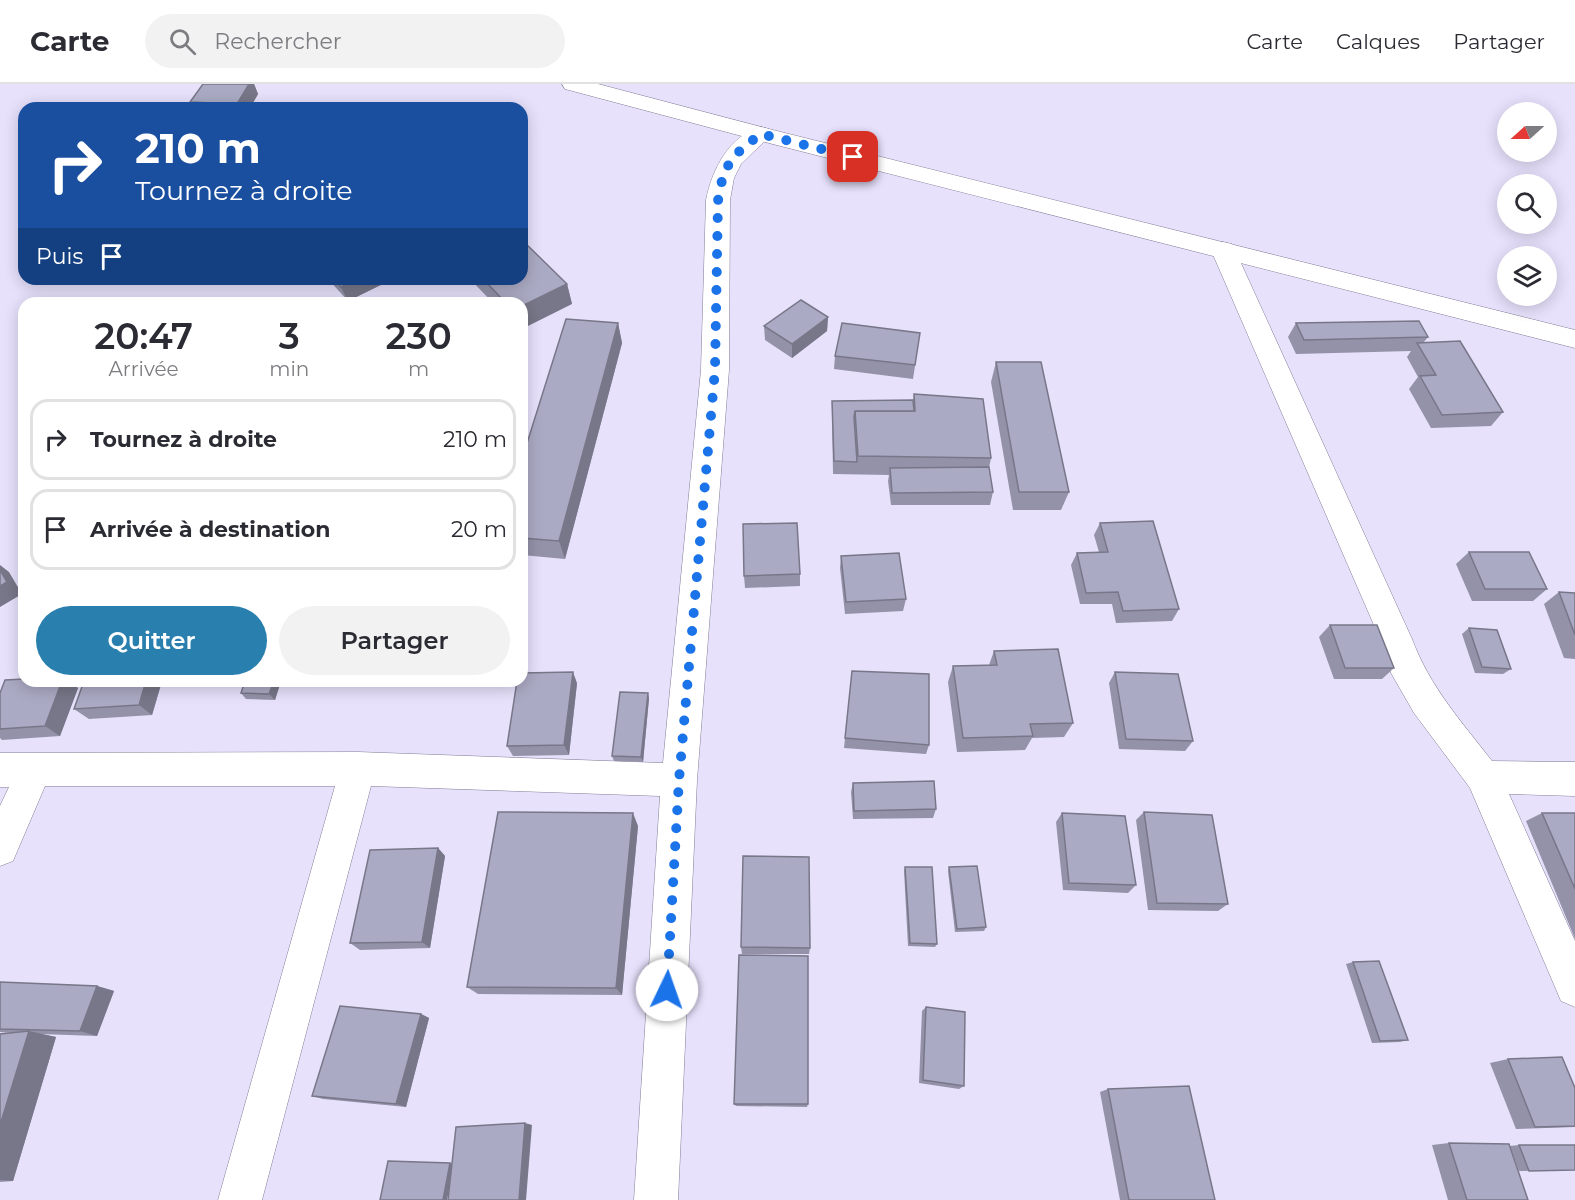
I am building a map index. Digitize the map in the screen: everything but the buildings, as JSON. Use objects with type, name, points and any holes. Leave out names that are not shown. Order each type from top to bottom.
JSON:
[{"type":"street","points":[[573,84],[761,134],[1575,339]]},
{"type":"street","points":[[656,1200],[679,780],[715,370],[718,201],[722,174],[740,149],[761,134]]},
{"type":"street","points":[[1223,250],[1389,623],[1408,673],[1426,702],[1466,751],[1483,777],[1575,987]]},
{"type":"street","points":[[0,848],[17,770],[358,769],[679,780]]},
{"type":"street","points":[[240,1200],[358,769]]},
{"type":"street","points":[[1483,777],[1575,779]]},
{"type":"route","points":[[667,990],[679,780],[715,370],[718,201],[722,174],[740,149],[761,134],[853,157]]}]
